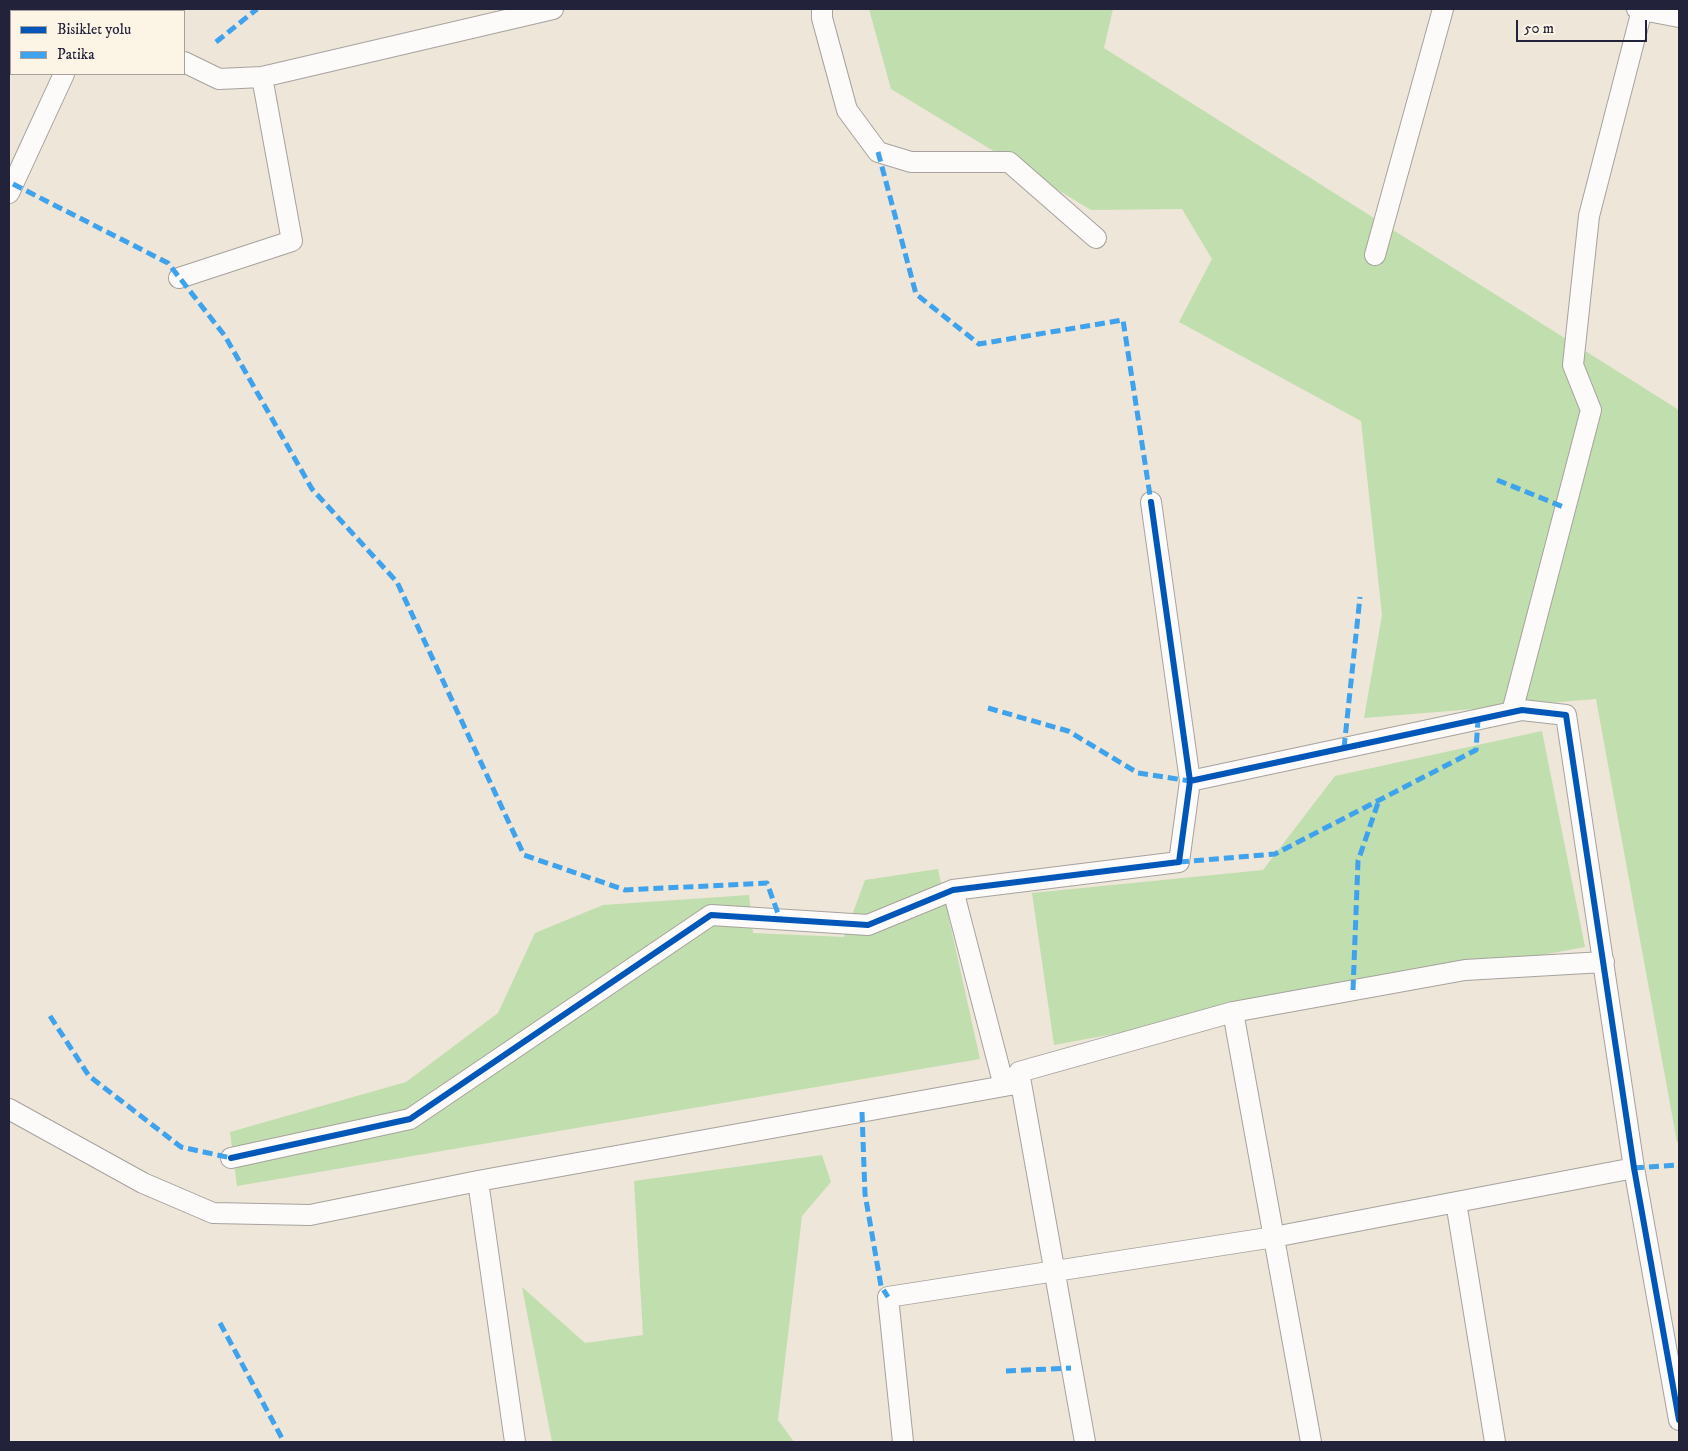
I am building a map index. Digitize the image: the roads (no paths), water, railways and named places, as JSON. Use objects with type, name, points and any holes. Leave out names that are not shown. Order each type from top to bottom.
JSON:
[{"type":"street","points":[[185,62],[219,79],[262,77],[521,12],[553,9]]},
{"type":"street","points":[[822,9],[822,18],[847,110],[878,152],[911,162],[1010,162],[1096,238]]},
{"type":"street","points":[[1375,254],[1443,9]]},
{"type":"street","points":[[1512,712],[1591,410],[1573,365],[1588,216],[1640,9],[1679,17]]},
{"type":"street","points":[[9,193],[64,75]]},
{"type":"street","points":[[179,278],[292,241],[262,77]]},
{"type":"street","points":[[231,1158],[410,1118],[711,915],[868,925],[954,890],[1179,862],[1190,781],[1150,502]]},
{"type":"street","points":[[1190,781],[1522,710],[1566,715],[1634,1168],[1679,1420]]},
{"type":"street","points":[[954,890],[1013,1084],[1054,1271],[1085,1442]]},
{"type":"street","points":[[1013,1084],[1019,1072],[1233,1012],[1465,970],[1604,962]]},
{"type":"street","points":[[1233,1012],[1311,1442]]},
{"type":"street","points":[[9,1109],[143,1183],[213,1213],[310,1215],[478,1181],[1013,1084]]},
{"type":"street","points":[[903,1442],[888,1297],[1274,1237],[1634,1168]]},
{"type":"street","points":[[478,1181],[516,1442]]},
{"type":"street","points":[[1456,1202],[1495,1442]]}]
